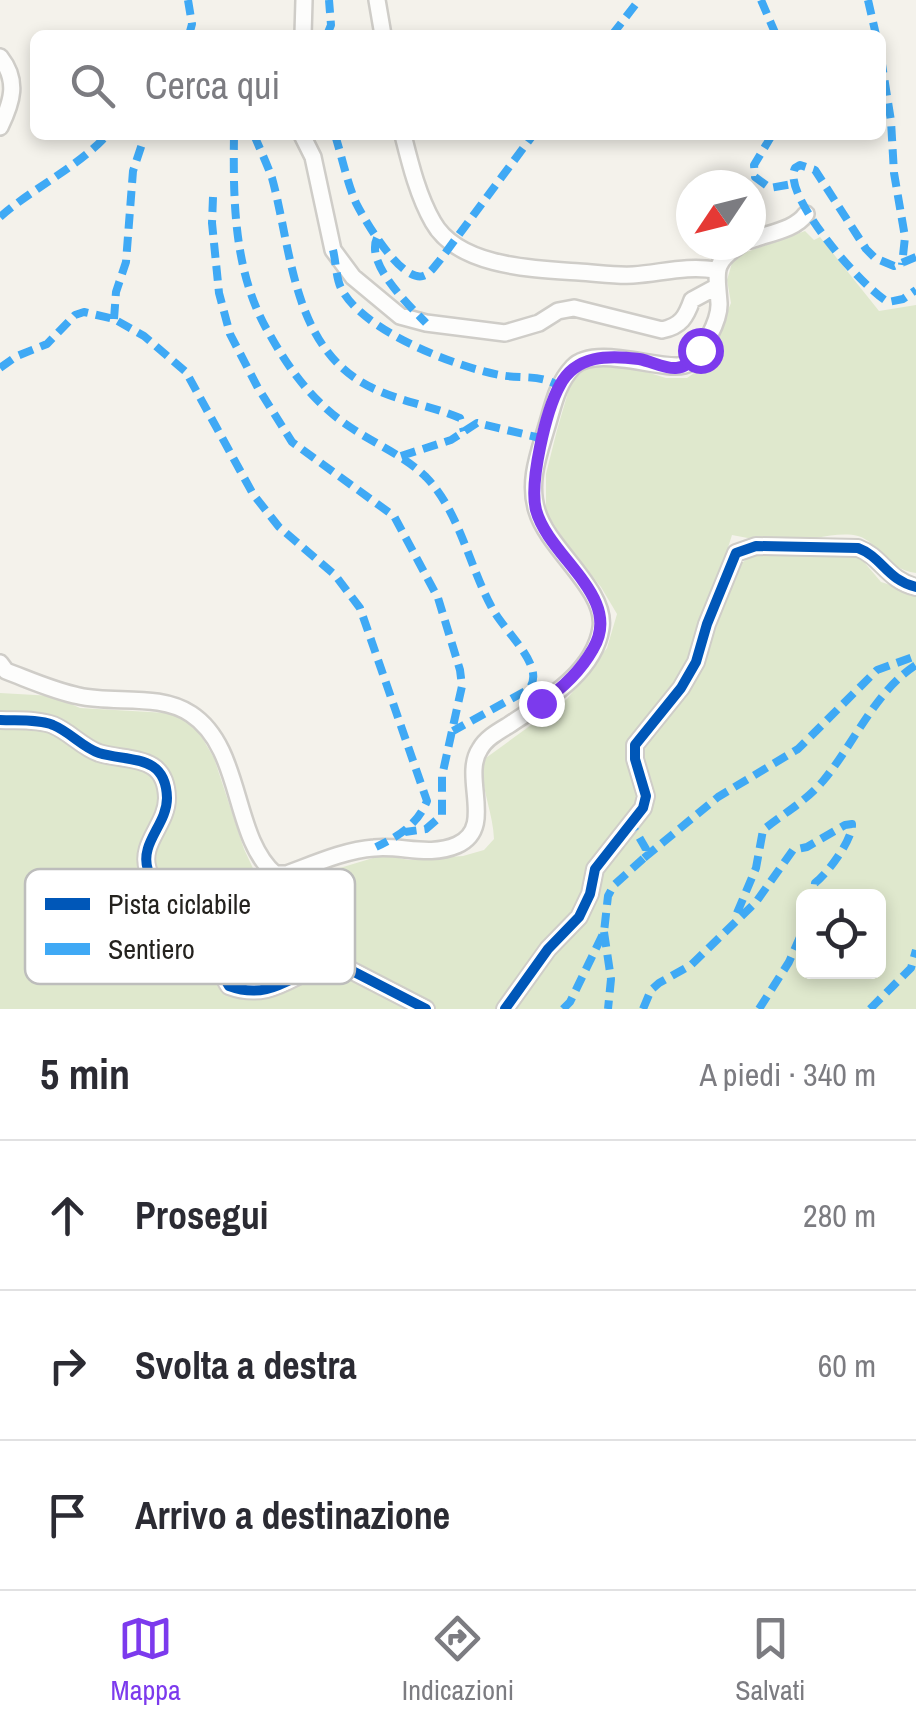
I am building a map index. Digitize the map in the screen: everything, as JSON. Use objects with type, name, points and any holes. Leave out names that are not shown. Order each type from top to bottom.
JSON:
[{"type":"street","points":[[303,30],[304,0]]},
{"type":"street","points":[[378,0],[382,30]]},
{"type":"street","points":[[0,57],[13,85],[11,105],[0,127]]},
{"type":"street","points":[[304,140],[312,158],[333,250],[353,277],[400,316],[480,332],[504,332],[539,323],[558,310],[574,308],[662,330],[676,326],[686,316],[692,300],[716,278],[723,260]]},
{"type":"street","points":[[405,140],[410,164],[434,224],[451,243],[465,251],[514,268],[631,275],[691,266],[716,278]]},
{"type":"street","points":[[766,235],[802,221],[806,214]]},
{"type":"street","points":[[303,869],[376,847],[416,851],[456,846],[471,835],[478,807],[472,765],[480,747],[562,688],[584,663],[602,627],[601,612],[592,593],[544,529],[536,510],[536,460],[559,386],[584,359],[639,359],[676,368],[688,364],[717,318],[716,278]]},
{"type":"street","points":[[506,1009],[548,949],[579,917],[590,894],[594,868],[643,808],[646,796],[635,745],[696,662],[736,553],[756,546],[858,548],[894,579],[916,587]]},
{"type":"street","points":[[0,663],[6,671],[79,696],[153,702],[191,714],[220,749],[254,843],[270,869]]},
{"type":"street","points":[[0,720],[56,726],[100,753],[142,759],[154,767],[166,790],[167,804],[146,850],[148,869]]},
{"type":"street","points":[[355,973],[426,1009]]},
{"type":"street","points":[[228,984],[240,989],[287,984]]},
{"type":"green space","points":[[805,231],[814,240],[820,237],[879,311],[916,305],[916,573],[897,566],[858,536],[780,542],[732,535],[720,573],[732,570],[754,554],[853,555],[881,582],[916,593],[916,1009],[0,1009],[0,693],[53,696],[80,708],[167,713],[185,718],[197,729],[214,758],[253,869],[25,869],[25,984],[355,984],[355,869],[336,869],[383,855],[409,860],[463,856],[484,850],[494,839],[483,760],[567,699],[607,648],[617,614],[546,512],[546,474],[571,382],[588,367],[630,367],[666,378],[687,378],[704,366],[731,303],[727,280],[736,260],[766,260],[766,245]]},
{"type":"marked path","points":[[188,0],[190,30]]},
{"type":"marked path","points":[[329,0],[329,30]]},
{"type":"marked path","points":[[616,30],[639,0]]},
{"type":"marked path","points":[[761,0],[774,30]]},
{"type":"marked path","points":[[868,0],[875,30]]},
{"type":"marked path","points":[[886,90],[905,237],[902,265]]},
{"type":"marked path","points":[[0,217],[102,140]]},
{"type":"marked path","points":[[114,319],[116,292],[126,262],[133,171],[143,140]]},
{"type":"marked path","points":[[234,140],[238,238],[249,288],[270,335],[295,374],[326,408],[426,477],[447,506],[491,606],[528,659],[533,680],[529,689],[453,731]]},
{"type":"marked path","points":[[256,140],[272,178],[297,289],[319,340],[336,362],[358,380],[460,418],[464,431]]},
{"type":"marked path","points":[[336,140],[353,195],[367,223],[405,270],[423,276],[440,260],[529,140]]},
{"type":"marked path","points":[[769,140],[754,165],[755,177],[770,188],[792,184]]},
{"type":"marked path","points":[[916,257],[894,266],[875,258],[815,170],[800,165],[795,168],[794,181],[812,219],[861,279],[888,302],[903,299],[916,290]]},
{"type":"marked path","points":[[213,197],[219,293],[230,334],[258,388],[292,442],[394,516],[438,598],[460,670],[462,686],[442,776],[442,815],[426,829],[405,832]]},
{"type":"marked path","points":[[377,238],[377,260],[383,272],[426,323]]},
{"type":"marked path","points":[[333,250],[341,288],[352,304],[389,332],[460,364],[559,386]]},
{"type":"marked path","points":[[0,368],[47,344],[75,315],[84,312],[114,319],[144,336],[186,372],[253,494],[279,527],[335,575],[360,608],[427,801],[406,829],[376,847]]},
{"type":"marked path","points":[[401,456],[451,440],[477,423],[536,437],[542,442]]},
{"type":"marked path","points":[[644,858],[718,797],[798,749],[877,670],[916,656]]},
{"type":"marked path","points":[[737,913],[756,868],[763,830],[816,788],[877,703],[916,665]]},
{"type":"marked path","points":[[643,1009],[651,990],[691,965],[756,902],[793,850],[852,824],[839,855],[815,883],[815,889]]},
{"type":"marked path","points":[[563,1009],[604,932],[608,896],[614,885],[644,858],[646,849],[632,825]]},
{"type":"marked path","points":[[604,932],[611,979],[608,1009]]},
{"type":"marked path","points":[[759,1009],[796,946]]},
{"type":"marked path","points":[[870,1009],[911,968],[916,950]]},
{"type":"cycle path","points":[[505,1009],[548,949],[579,917],[590,894],[595,869],[643,808],[646,796],[635,745],[681,688],[696,662],[736,553],[756,546],[858,548],[898,579],[916,587]]},
{"type":"cycle path","points":[[0,720],[53,725],[93,750],[144,762],[160,773],[165,784],[166,808],[147,851],[148,869]]},
{"type":"cycle path","points":[[355,972],[426,1009]]},
{"type":"cycle path","points":[[228,984],[245,990],[279,984]]},
{"type":"route","points":[[541,703],[562,688],[584,663],[602,627],[601,612],[592,593],[544,529],[536,510],[536,460],[559,386],[584,359],[639,359],[676,368],[688,364],[700,350]]}]
